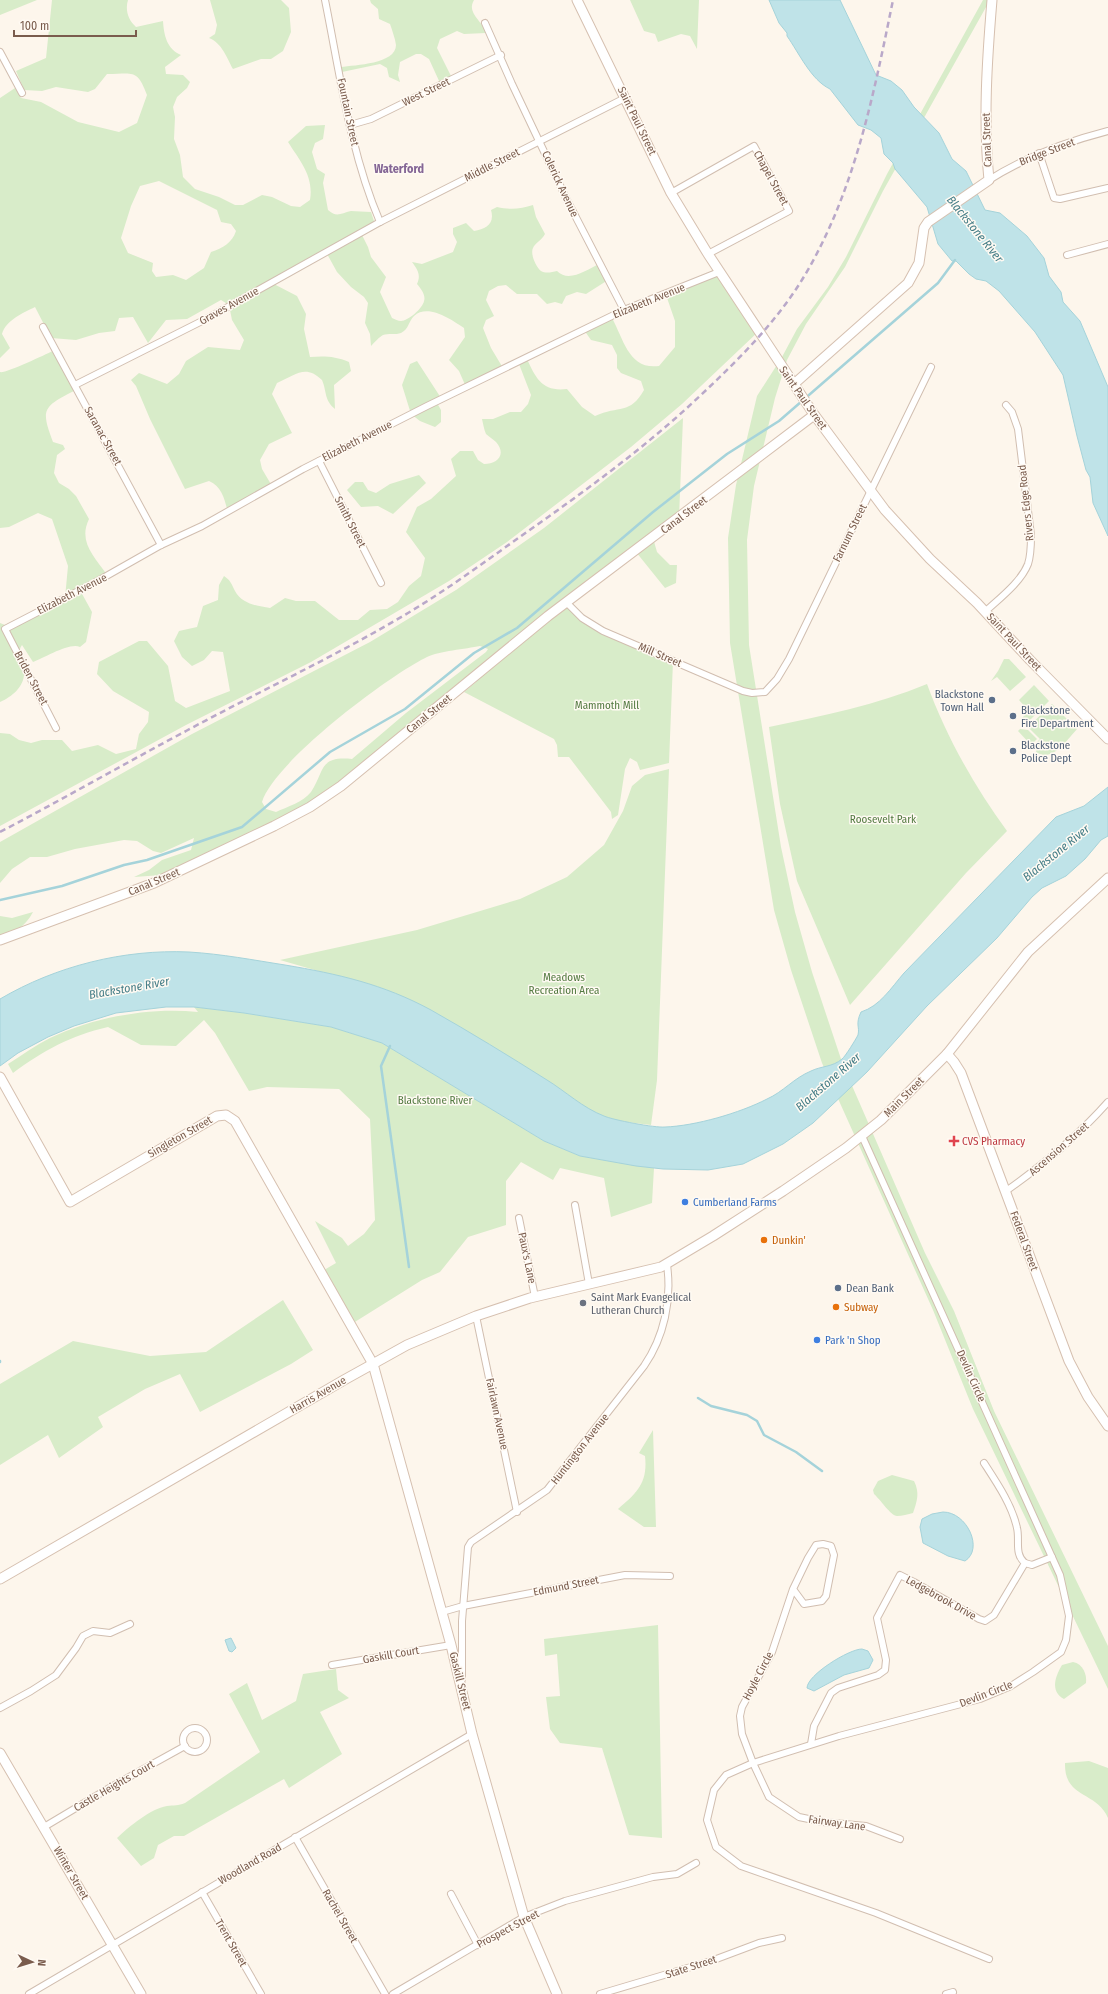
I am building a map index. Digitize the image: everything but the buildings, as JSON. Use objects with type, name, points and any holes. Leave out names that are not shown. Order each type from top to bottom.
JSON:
[{"type":"street","name":"Fountain Street","points":[[325,0],[350,125],[366,189],[380,222]]},
{"type":"street","name":"Saint Paul Street","points":[[577,0],[671,193],[719,272],[814,415],[885,510],[930,559],[986,611],[1030,660],[1108,739]]},
{"type":"street","name":"Canal Street","points":[[986,182],[986,97],[992,0]]},
{"type":"street","name":"Colerick Avenue","points":[[485,23],[567,200],[624,310]]},
{"type":"street","points":[[0,52],[22,93]]},
{"type":"street","name":"West Street","points":[[350,125],[371,119],[500,55]]},
{"type":"street","name":"Middle Street","points":[[380,222],[625,98]]},
{"type":"street","name":"Bridge Street","points":[[986,182],[1015,164],[1039,153],[1108,131]]},
{"type":"street","name":"Chapel Street","points":[[671,193],[754,146],[789,211],[708,254]]},
{"type":"street","points":[[1039,153],[1054,198],[1060,199],[1108,188]]},
{"type":"street","points":[[794,384],[908,283],[918,263],[924,228],[928,222],[986,182]]},
{"type":"street","name":"Graves Avenue","points":[[75,384],[208,318],[380,222]]},
{"type":"street","points":[[1067,255],[1108,244]]},
{"type":"street","name":"Elizabeth Avenue","points":[[5,629],[94,583],[161,545],[202,526],[319,461],[427,406],[624,310],[719,272]]},
{"type":"street","name":"Saranac Street","points":[[44,327],[161,545]]},
{"type":"street","name":"Farnum Street","points":[[762,693],[769,690],[789,659],[931,367]]},
{"type":"street","name":"Rivers Edge Road","points":[[986,611],[1020,576],[1028,564],[1030,550],[1031,535],[1018,429],[1012,412],[1006,405]]},
{"type":"street","name":"Canal Street","points":[[0,940],[154,883],[255,836],[310,807],[341,786],[566,602],[652,539],[814,415]]},
{"type":"street","name":"Smith Street","points":[[319,461],[381,583]]},
{"type":"street","name":"Mill Street","points":[[566,602],[576,614],[603,631],[684,664],[730,686],[748,692],[762,693]]},
{"type":"street","name":"Briden Street","points":[[5,629],[56,728]]},
{"type":"street","name":"Main Street","points":[[664,1266],[776,1196],[862,1136],[883,1119],[946,1054],[1028,952],[1108,878]]},
{"type":"street","name":"Federal Street","points":[[946,1054],[954,1062],[961,1073],[1069,1361],[1088,1397],[1108,1426]]},
{"type":"street","name":"Singleton Street","points":[[0,1077],[70,1202],[217,1116],[226,1115],[231,1118],[373,1364]]},
{"type":"street","name":"Ascension Street","points":[[1006,1191],[1072,1140],[1108,1102]]},
{"type":"street","name":"Devlin Circle","points":[[862,1136],[1052,1557],[1063,1587],[1069,1616],[1066,1640],[1061,1652],[1056,1657],[1011,1686],[980,1698],[811,1744],[753,1763],[726,1775],[714,1790],[707,1820],[716,1847],[741,1866],[876,1913],[989,1959]]},
{"type":"street","points":[[575,1205],[589,1284]]},
{"type":"street","name":"Paux's Lane","points":[[519,1218],[535,1297]]},
{"type":"street","name":"Harris Avenue","points":[[0,1579],[373,1364],[428,1336],[476,1316],[535,1297],[664,1266]]},
{"type":"street","name":"Huntington Avenue","points":[[462,1686],[462,1606],[468,1547],[471,1542],[548,1490],[650,1358],[660,1337],[665,1316],[668,1293],[664,1266]]},
{"type":"street","name":"Fairlawn Avenue","points":[[476,1316],[517,1512]]},
{"type":"street","name":"Gaskill Street","points":[[373,1364],[452,1645],[472,1734],[524,1918],[556,1994]]},
{"type":"street","points":[[984,1463],[1012,1511],[1018,1531],[1018,1553],[1020,1559],[1025,1563],[1032,1565],[1052,1557]]},
{"type":"street","name":"Hoyle Circle","points":[[753,1763],[740,1724],[741,1712],[751,1690],[766,1665],[777,1640],[793,1589],[808,1558],[816,1545],[823,1544],[831,1546],[834,1550],[834,1559],[828,1593],[822,1601],[804,1604],[793,1589]]},
{"type":"street","name":"Ledgebrook Drive","points":[[811,1744],[814,1726],[831,1693],[838,1688],[878,1675],[885,1670],[886,1660],[877,1618],[900,1575],[985,1621],[994,1614],[1025,1563]]},
{"type":"street","name":"Edmund Street","points":[[462,1606],[625,1575],[670,1576]]},
{"type":"street","points":[[442,1612],[462,1606]]},
{"type":"street","points":[[0,1708],[56,1675],[83,1636],[93,1631],[110,1633],[130,1624]]},
{"type":"street","name":"Gaskill Court","points":[[332,1665],[452,1645]]},
{"type":"street","points":[[199,1728],[206,1734],[206,1745],[202,1750],[190,1751],[185,1746],[183,1738],[191,1729],[199,1728]]},
{"type":"street","name":"Woodland Road","points":[[28,1994],[113,1946],[202,1892],[472,1734]]},
{"type":"street","name":"Castle Heights Court","points":[[44,1827],[185,1746]]},
{"type":"street","name":"Winter Street","points":[[0,1753],[141,1994]]},
{"type":"street","name":"Fairway Lane","points":[[753,1763],[769,1797],[799,1817],[823,1822],[866,1826],[900,1839]]},
{"type":"street","name":"Rachel Street","points":[[295,1838],[385,1994]]},
{"type":"street","name":"Prospect Street","points":[[394,1994],[524,1918],[565,1901],[653,1877],[677,1874],[696,1863]]},
{"type":"street","name":"Trent Street","points":[[202,1892],[261,1994]]},
{"type":"street","points":[[451,1894],[478,1945]]},
{"type":"street","name":"State Street","points":[[600,1994],[711,1961],[759,1943],[782,1938]]},
{"type":"street","points":[[946,1994],[953,1992]]},
{"type":"green space","points":[[0,0],[37,0],[0,15]]},
{"type":"green space","points":[[52,0],[128,0],[128,15],[136,27],[163,21],[164,32],[169,46],[181,55],[165,67],[166,74],[183,75],[190,82],[187,88],[177,97],[173,107],[175,117],[174,139],[180,155],[183,177],[195,189],[219,197],[235,205],[243,205],[262,195],[272,197],[291,206],[300,207],[310,200],[311,191],[308,176],[288,142],[306,126],[325,125],[323,139],[315,143],[312,152],[317,169],[325,174],[323,183],[328,210],[334,214],[342,214],[351,211],[371,212],[375,224],[361,233],[371,257],[386,277],[380,292],[392,318],[396,320],[401,321],[411,317],[421,307],[424,301],[424,294],[417,284],[419,278],[418,273],[412,262],[422,264],[453,252],[457,242],[453,234],[453,228],[466,223],[474,231],[482,229],[491,222],[491,210],[497,207],[515,209],[533,205],[536,217],[545,234],[534,246],[532,251],[537,267],[541,271],[547,273],[557,271],[567,276],[572,276],[599,264],[608,280],[586,294],[577,292],[566,296],[562,304],[555,302],[547,304],[537,294],[517,294],[506,285],[498,286],[489,291],[486,300],[494,316],[486,320],[483,328],[491,348],[503,368],[466,387],[459,371],[449,360],[465,337],[464,328],[440,314],[426,311],[420,312],[412,318],[404,331],[399,334],[383,335],[371,346],[370,334],[365,323],[368,303],[364,297],[351,287],[337,272],[326,252],[270,282],[297,296],[306,314],[304,329],[310,357],[330,357],[344,360],[349,362],[351,371],[334,385],[335,409],[331,406],[327,399],[322,380],[316,375],[300,372],[277,383],[272,394],[292,433],[269,444],[260,460],[262,469],[272,486],[228,512],[220,490],[213,483],[209,481],[185,489],[150,419],[136,386],[131,380],[139,373],[167,384],[179,374],[186,361],[208,347],[240,350],[244,340],[232,320],[229,305],[221,300],[187,319],[166,320],[148,343],[133,317],[119,318],[115,331],[99,333],[76,340],[51,338],[35,307],[11,321],[4,329],[2,334],[10,348],[0,358],[0,98],[15,88],[21,98],[41,102],[78,122],[119,132],[137,123],[147,95],[140,80],[133,74],[107,74],[95,89],[88,92],[56,87],[42,91],[24,90],[16,71],[46,58]],"holes":[[[159,181],[217,210],[221,222],[231,224],[236,231],[232,239],[219,249],[211,252],[204,268],[186,280],[173,275],[156,277],[152,271],[153,263],[128,253],[121,238],[131,206],[140,186]]]},
{"type":"green space","points":[[210,0],[281,0],[289,8],[291,32],[283,51],[271,59],[261,59],[233,69],[221,47],[214,40],[209,38],[215,34],[217,25]]},
{"type":"green space","points":[[370,0],[474,0],[472,5],[473,13],[486,33],[464,34],[457,31],[440,39],[437,48],[452,78],[440,83],[429,59],[421,54],[416,54],[400,62],[398,75],[400,82],[389,77],[387,68],[380,64],[342,72],[341,67],[382,60],[394,51],[396,45],[390,24],[379,19],[378,9],[371,3]]},
{"type":"green space","points":[[630,0],[699,0],[697,49],[690,36],[681,34],[658,42],[655,34],[644,31]]},
{"type":"green space","points":[[983,0],[990,0],[883,191],[845,267],[806,324],[787,360],[775,398],[754,486],[747,540],[749,645],[781,847],[795,912],[812,972],[843,1065],[925,1253],[954,1311],[994,1411],[1108,1646],[1108,1689],[973,1409],[933,1310],[822,1063],[791,970],[774,910],[730,643],[728,538],[736,485],[757,396],[782,357],[797,329],[828,287],[846,257],[887,174]]},
{"type":"green space","points":[[716,273],[759,331],[682,404],[631,447],[507,542],[449,581],[311,662],[186,725],[0,826],[0,733],[10,734],[19,740],[31,743],[42,740],[62,740],[72,751],[98,745],[116,754],[136,749],[139,734],[148,722],[149,712],[113,691],[97,674],[99,662],[139,641],[147,641],[168,666],[175,701],[186,708],[230,691],[223,652],[212,651],[204,660],[192,666],[182,657],[174,641],[179,631],[197,627],[203,606],[218,600],[219,585],[224,576],[231,582],[238,595],[250,604],[270,608],[285,598],[296,601],[315,601],[339,620],[358,620],[370,610],[387,609],[398,602],[409,586],[421,576],[425,558],[406,532],[417,507],[431,499],[456,476],[451,459],[460,451],[473,451],[478,460],[484,464],[489,464],[499,458],[501,451],[496,442],[486,434],[482,419],[493,419],[510,412],[521,412],[528,404],[531,395],[519,364],[527,359],[541,383],[552,388],[567,389],[582,407],[595,416],[629,406],[639,398],[644,390],[641,381],[621,373],[617,368],[617,355],[612,345],[591,340],[584,330],[612,318],[624,344],[634,358],[649,366],[659,366],[675,347],[675,321],[666,295]]},
{"type":"green space","points":[[53,351],[79,392],[75,393],[74,391],[63,396],[47,410],[47,423],[53,442],[63,445],[65,449],[57,455],[54,473],[59,483],[69,489],[76,496],[89,519],[86,527],[86,542],[107,575],[81,592],[92,612],[86,642],[80,647],[76,646],[64,648],[33,662],[22,645],[19,655],[24,677],[17,690],[0,702],[0,623],[10,627],[65,598],[68,566],[52,519],[38,513],[9,527],[0,528],[0,372],[17,367]]},
{"type":"green space","points":[[417,361],[441,398],[437,403],[441,410],[441,422],[435,427],[420,421],[411,414],[402,385],[410,364]]},
{"type":"green space","name":"Mammoth Mill","points":[[683,418],[679,518],[653,538],[657,552],[670,565],[677,565],[676,583],[665,588],[636,552],[569,601],[582,620],[673,661],[669,763],[640,770],[637,762],[630,758],[625,769],[618,815],[612,819],[611,812],[569,757],[558,757],[557,745],[554,739],[464,692],[476,682],[471,677],[311,806],[162,875],[134,877],[149,870],[162,860],[191,850],[194,838],[161,853],[153,851],[137,841],[124,840],[75,849],[47,857],[30,857],[12,869],[0,883],[0,842],[192,734],[370,642],[456,590],[544,528]],"holes":[[[480,646],[488,649],[406,713],[352,759],[333,760],[324,766],[311,792],[304,799],[276,812],[266,809],[262,802],[271,785],[287,765],[334,722],[386,682],[409,667],[432,655]]]},
{"type":"green space","points":[[419,475],[426,483],[393,514],[378,506],[361,507],[347,490],[355,482],[363,482],[368,490],[376,493],[390,484]]},
{"type":"green space","points":[[1004,659],[1009,659],[1026,677],[1010,691],[997,677],[991,681]]},
{"type":"green space","name":"Roosevelt Park","points":[[927,684],[943,723],[962,760],[983,796],[1007,831],[966,873],[850,1005],[797,881],[780,804],[769,727],[869,704]]},
{"type":"green space","points":[[1034,685],[1049,701],[1026,724],[1021,719],[1029,711],[1019,700]]},
{"type":"green space","points":[[1052,704],[1077,729],[1053,753],[1042,755],[1036,752],[1037,749],[1034,745],[1040,739],[1028,727]]},
{"type":"green space","points":[[1020,729],[1028,730],[1037,739],[1031,745],[1018,731]]},
{"type":"green space","name":"Meadows Recreation Area","points":[[669,769],[657,1080],[651,1125],[618,1121],[594,1113],[318,971],[280,960],[417,930],[520,899],[567,877],[604,845],[623,811],[632,786],[645,775]]},
{"type":"green space","points":[[33,912],[27,922],[10,934],[0,938],[0,916],[12,918]]},
{"type":"green space","name":"Blackstone River","points":[[194,1007],[244,1013],[331,1027],[382,1043],[544,1141],[580,1156],[654,1168],[652,1203],[611,1217],[604,1178],[560,1168],[553,1180],[521,1162],[506,1181],[506,1225],[468,1237],[440,1272],[422,1280],[350,1325],[319,1273],[336,1263],[315,1221],[342,1238],[348,1246],[364,1234],[375,1220],[370,1119],[339,1089],[267,1087],[249,1091],[215,1033],[204,1020],[176,1046],[141,1045],[108,1027],[69,1039],[36,1057],[13,1073],[8,1064],[50,1038],[85,1024],[142,1012],[198,1012]]},
{"type":"green space","points":[[283,1300],[313,1350],[291,1364],[200,1412],[180,1374],[145,1389],[98,1417],[103,1427],[59,1458],[48,1435],[0,1465],[0,1384],[73,1341],[150,1356],[206,1352]]},
{"type":"green space","points":[[653,1430],[656,1527],[644,1527],[618,1509],[631,1498],[640,1487],[645,1473],[645,1456],[639,1453]]},
{"type":"green space","points":[[892,1475],[914,1481],[917,1489],[917,1501],[913,1513],[897,1516],[874,1494],[873,1490],[878,1481]]},
{"type":"green space","points":[[658,1625],[662,1838],[629,1835],[602,1748],[560,1743],[550,1729],[546,1697],[560,1696],[557,1654],[545,1656],[544,1639]]},
{"type":"green space","points":[[1073,1662],[1082,1667],[1084,1670],[1086,1683],[1064,1699],[1059,1696],[1055,1687],[1056,1678],[1062,1665]]},
{"type":"green space","points":[[336,1669],[338,1690],[349,1698],[320,1712],[342,1754],[289,1788],[284,1779],[184,1836],[174,1836],[158,1845],[154,1858],[141,1866],[117,1838],[147,1814],[167,1806],[185,1803],[260,1752],[229,1694],[247,1683],[262,1720],[296,1701],[303,1674]]},
{"type":"green space","points":[[1089,1761],[1108,1768],[1108,1818],[1103,1809],[1075,1789],[1066,1775],[1065,1763]]},
{"type":"water","name":"Blackstone River","points":[[769,0],[840,0],[876,75],[891,81],[902,90],[914,107],[939,133],[952,159],[966,171],[985,210],[1000,213],[1027,236],[1044,258],[1049,276],[1061,292],[1063,302],[1080,321],[1108,387],[1108,536],[1093,503],[1090,477],[1086,470],[1077,436],[1063,375],[1035,332],[999,291],[986,281],[976,279],[956,261],[952,261],[938,244],[927,207],[895,169],[893,163],[884,154],[881,138],[871,130],[858,125],[830,89],[823,85],[811,73],[787,36],[787,33],[779,23]]},
{"type":"water","name":"Blackstone River","points":[[1108,787],[1108,836],[1101,840],[1085,859],[1066,876],[1042,888],[1032,897],[997,938],[927,1006],[867,1072],[813,1123],[783,1144],[743,1164],[708,1170],[663,1169],[636,1166],[580,1156],[544,1141],[382,1043],[331,1027],[244,1013],[194,1007],[166,1007],[116,1013],[74,1026],[48,1037],[18,1053],[0,1066],[0,999],[44,977],[91,962],[140,953],[189,952],[249,959],[323,972],[360,981],[395,993],[431,1010],[504,1053],[589,1109],[609,1118],[660,1127],[690,1124],[717,1118],[744,1109],[773,1096],[799,1077],[815,1069],[835,1064],[842,1059],[858,1035],[858,1020],[861,1012],[880,1001],[885,996],[904,973],[1056,817],[1084,806]]},
{"type":"water","points":[[943,1512],[952,1514],[959,1518],[966,1524],[970,1532],[973,1540],[973,1548],[965,1561],[948,1556],[923,1543],[920,1527],[922,1519],[932,1514]]},
{"type":"water","points":[[231,1638],[236,1648],[232,1652],[229,1651],[225,1640]]},
{"type":"water","points":[[862,1649],[868,1651],[873,1660],[869,1668],[844,1675],[814,1691],[807,1688],[814,1676],[821,1670],[848,1653]]},
{"type":"waterway","points":[[0,900],[62,886],[124,865],[147,860],[242,827],[330,752],[405,709],[474,653],[517,628],[653,512],[727,454],[779,421],[938,283],[955,260]]},
{"type":"waterway","points":[[390,1046],[381,1066],[409,1267]]},
{"type":"waterway","points":[[698,1398],[711,1406],[747,1415],[757,1421],[764,1435],[796,1452],[822,1471]]},
{"type":"railway","points":[[0,832],[186,731],[381,629],[423,604],[467,575],[587,489],[628,458],[687,408],[737,360],[769,325],[797,288],[809,268],[839,204],[862,138],[893,0]]},
{"type":"place","name":"Blackstone Town Hall","points":[[992,700]]},
{"type":"place","name":"Blackstone Fire Department","points":[[1013,716]]},
{"type":"place","name":"Blackstone Police Dept","points":[[1013,751]]},
{"type":"place","name":"CVS Pharmacy","points":[[954,1141]]},
{"type":"place","name":"Cumberland Farms","points":[[685,1202]]},
{"type":"place","name":"Dunkin'","points":[[764,1240]]},
{"type":"place","name":"Dean Bank","points":[[838,1288]]},
{"type":"place","name":"Saint Mark Evangelical Lutheran Church","points":[[583,1303]]},
{"type":"place","name":"Subway","points":[[836,1307]]},
{"type":"place","name":"Park 'n Shop","points":[[817,1340]]},
{"type":"district","name":"Waterford","points":[[399,169]]}]
